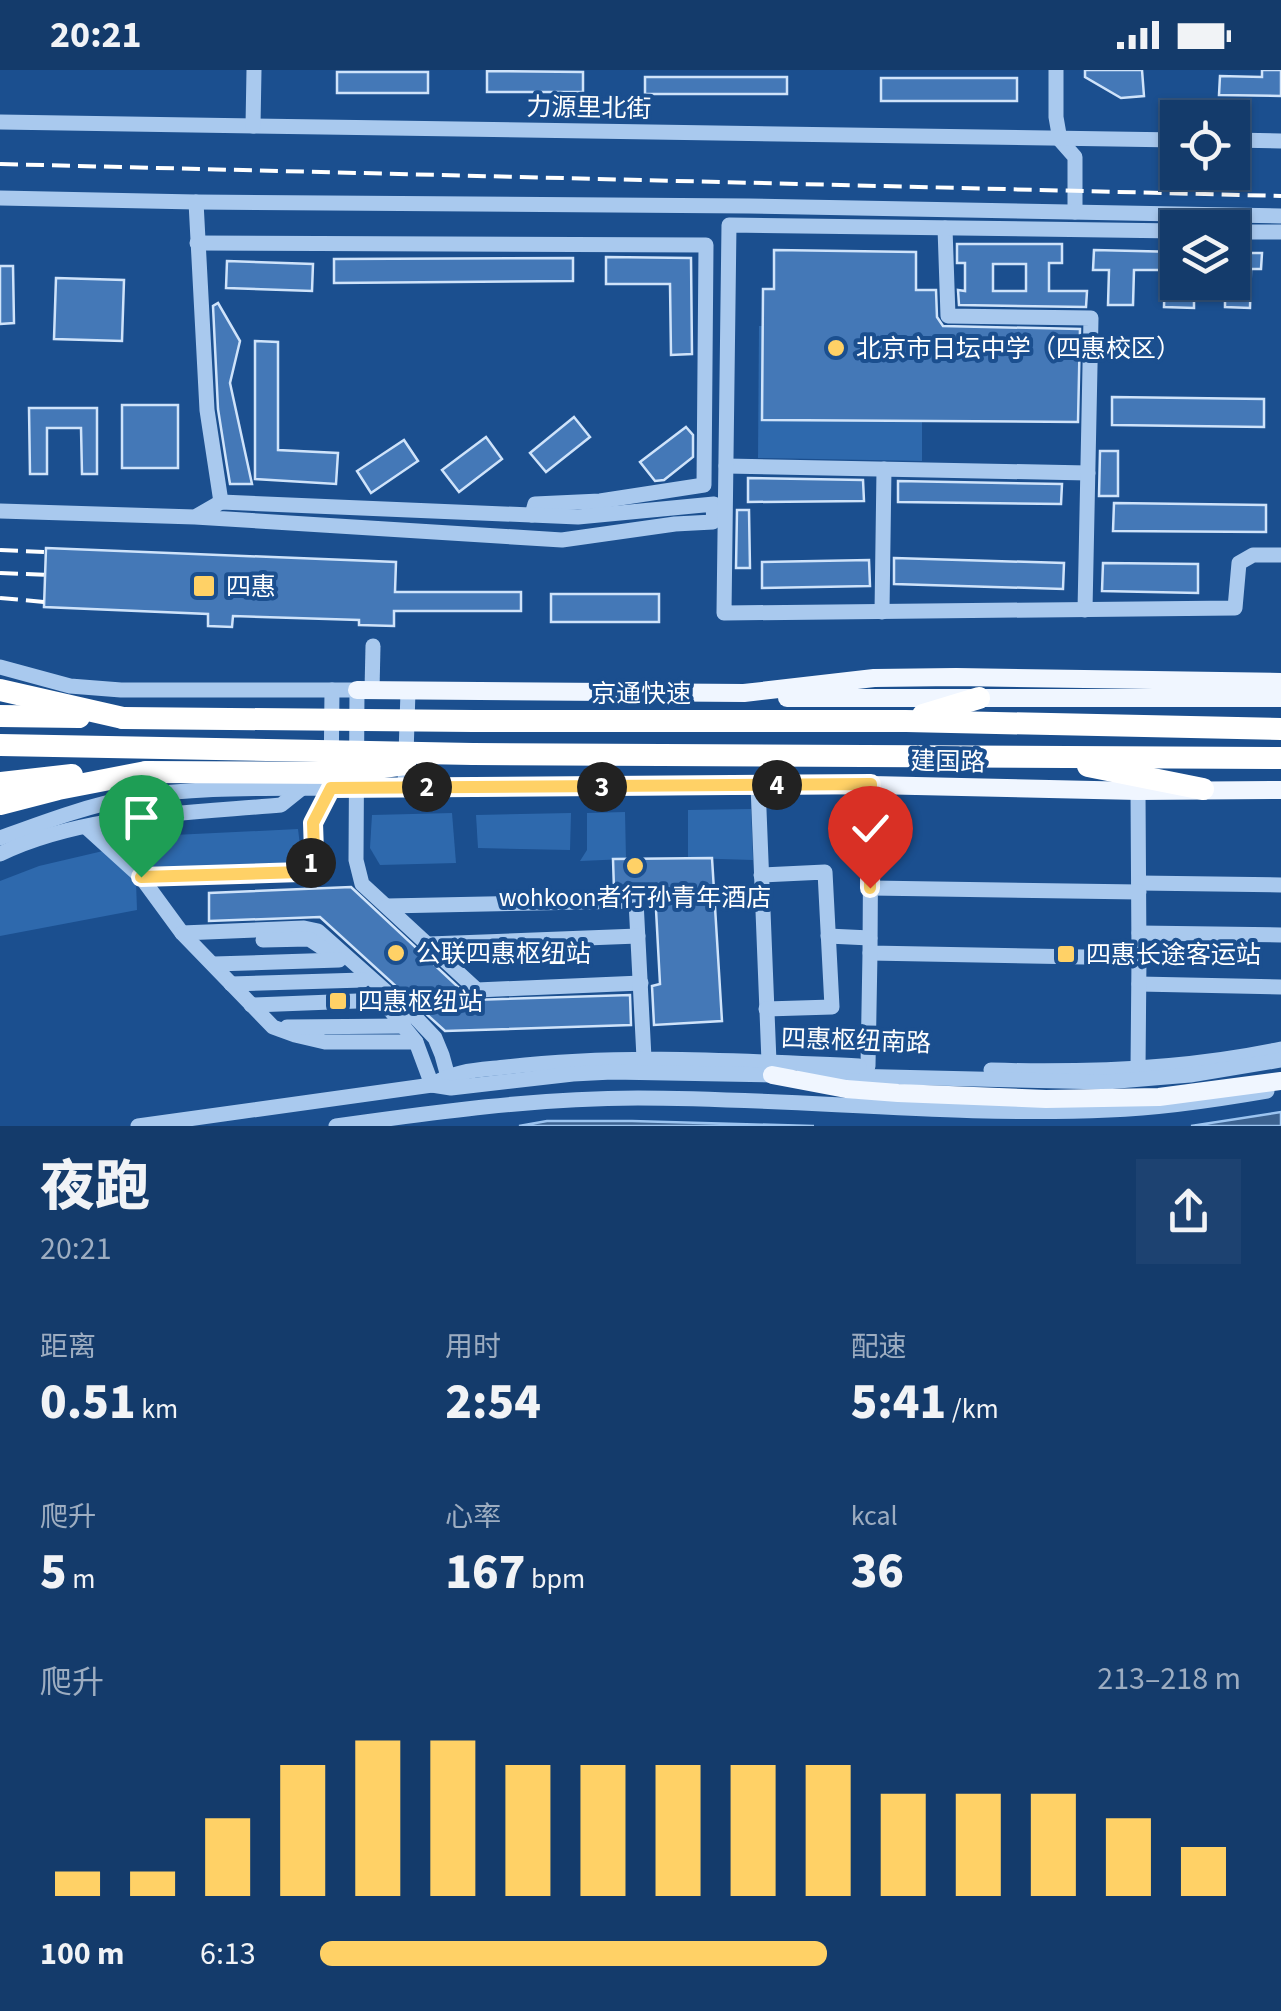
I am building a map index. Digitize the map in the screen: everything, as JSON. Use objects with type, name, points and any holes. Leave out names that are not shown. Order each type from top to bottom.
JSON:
[{"type":"highway","points":[[0,690],[123,718]]},
{"type":"highway","points":[[906,721],[978,698]]},
{"type":"highway","name":"京通快速","points":[[0,716],[906,721],[1281,729]]},
{"type":"highway","points":[[0,746],[473,754],[1281,758]]},
{"type":"highway","points":[[0,782],[146,772],[339,773],[473,754]]},
{"type":"highway","points":[[1026,756],[1203,789]]},
{"type":"highway","points":[[0,804],[146,772]]},
{"type":"main road","points":[[365,690],[744,693],[874,678],[1281,682]]},
{"type":"main road","points":[[744,693],[774,698],[1281,698]]},
{"type":"main road","name":"建国路","points":[[356,788],[871,784],[1138,791],[1281,790]]},
{"type":"main road","points":[[770,1069],[846,1088],[1063,1100],[1159,1097],[1281,1085]]},
{"type":"street","points":[[252,126],[254,70]]},
{"type":"street","points":[[1056,70],[1060,140],[1075,156],[1075,212]]},
{"type":"street","name":"力源里北街","points":[[0,122],[1160,140]]},
{"type":"street","points":[[1250,140],[1281,140]]},
{"type":"street","points":[[0,198],[1281,216]]},
{"type":"street","points":[[196,202],[207,410],[221,502]]},
{"type":"street","points":[[1160,231],[729,226],[724,614],[1235,608],[1239,563],[1253,554],[1281,555]]},
{"type":"street","points":[[945,228],[948,316],[1091,318],[1085,610]]},
{"type":"street","points":[[1250,232],[1281,232]]},
{"type":"street","points":[[198,242],[706,244],[704,486],[535,504],[532,515]]},
{"type":"street","points":[[726,466],[1088,473]]},
{"type":"street","points":[[882,612],[884,469]]},
{"type":"street","points":[[0,511],[196,518],[562,540],[713,522],[714,504],[578,517],[221,502],[196,518]]},
{"type":"street","points":[[373,646],[356,788],[358,873],[362,884],[477,990],[642,983]]},
{"type":"street","points":[[0,667],[70,686],[121,690],[365,690]]},
{"type":"street","points":[[141,877],[301,872],[308,868],[314,852],[313,823],[331,788],[332,690]]},
{"type":"street","points":[[406,787],[408,691]]},
{"type":"street","points":[[868,1066],[871,784]]},
{"type":"street","points":[[758,785],[770,1069]]},
{"type":"street","name":"建国路","points":[[0,838],[134,797],[209,790],[356,788]]},
{"type":"street","points":[[0,854],[120,819],[281,806],[301,789]]},
{"type":"street","points":[[1138,791],[1138,1069]]},
{"type":"street","points":[[87,828],[141,877],[188,937],[273,1027],[326,1042],[416,1042]]},
{"type":"street","points":[[761,875],[825,872],[832,1007],[766,1009]]},
{"type":"street","points":[[870,888],[1281,886]]},
{"type":"street","points":[[387,906],[636,901],[644,1058]]},
{"type":"street","points":[[188,937],[304,928],[318,931],[404,1006],[434,1038],[449,1082]]},
{"type":"street","points":[[1139,933],[1281,935]]},
{"type":"street","points":[[428,944],[638,936]]},
{"type":"street","points":[[828,936],[870,946],[1139,958]]},
{"type":"street","points":[[188,937],[309,939],[384,1000],[416,1042],[432,1085]]},
{"type":"street","points":[[214,964],[339,960]]},
{"type":"street","points":[[231,984],[363,980]]},
{"type":"street","points":[[1139,984],[1281,987]]},
{"type":"street","points":[[252,1006],[384,1000]]},
{"type":"street","points":[[273,1027],[404,1026]]},
{"type":"street","name":"四惠枢纽南路","points":[[449,1082],[612,1072],[868,1066],[1138,1069],[1281,1049]]},
{"type":"street","name":"四惠枢纽南路","points":[[138,1126],[432,1085],[528,1064],[644,1058],[770,1069],[1106,1082],[1190,1076],[1281,1060]]},
{"type":"street","points":[[336,1126],[532,1101],[638,1098],[1003,1111],[1110,1110],[1200,1102],[1281,1085]]},
{"type":"shaded area","points":[[759,326],[922,329],[922,461],[758,458]]},
{"type":"shaded area","points":[[751,809],[753,860],[688,858],[688,810]]},
{"type":"shaded area","points":[[625,812],[626,859],[580,861],[587,850],[587,813]]},
{"type":"shaded area","points":[[452,813],[456,863],[380,865],[370,848],[372,815]]},
{"type":"shaded area","points":[[571,813],[570,850],[478,848],[476,815]]},
{"type":"shaded area","points":[[298,829],[302,862],[151,868],[112,838]]},
{"type":"shaded area","points":[[103,851],[136,882],[137,910],[0,936],[0,881],[39,866]]},
{"type":"shaded area","points":[[1281,1112],[1281,1126],[1191,1126]]},
{"type":"shaded area","points":[[547,1121],[632,1121],[814,1126],[519,1126]]},
{"type":"building","points":[[1085,70],[1142,70],[1144,96],[1121,98],[1085,77]]},
{"type":"building","points":[[1262,70],[1281,70],[1281,96],[1219,95],[1220,76],[1262,77]]},
{"type":"building","points":[[487,71],[583,72],[583,92],[487,92]]},
{"type":"building","points":[[337,72],[428,72],[428,93],[337,93]]},
{"type":"building","points":[[645,77],[787,77],[787,94],[645,94]]},
{"type":"building","points":[[881,78],[1017,78],[1017,101],[881,101]]},
{"type":"building","points":[[957,244],[1062,244],[1062,263],[1049,263],[1049,291],[1087,291],[1086,307],[959,305],[958,290],[965,291],[965,263],[957,263]],"holes":[[[993,264],[1026,264],[1026,291],[993,291]]]},
{"type":"building","name":"北京市日坛中学（四惠校区）","points":[[774,250],[916,252],[916,290],[936,290],[937,317],[943,326],[1080,329],[1078,422],[762,420],[763,289],[774,289]]},
{"type":"building","points":[[1094,250],[1160,252],[1160,270],[1134,270],[1133,305],[1108,305],[1109,270],[1093,270]]},
{"type":"building","points":[[1250,253],[1262,253],[1261,269],[1251,269],[1250,308],[1225,307],[1225,300],[1250,300]]},
{"type":"building","points":[[606,257],[691,258],[692,354],[671,355],[670,284],[606,284]]},
{"type":"building","points":[[573,258],[573,281],[334,283],[334,259]]},
{"type":"building","points":[[227,261],[313,264],[312,291],[226,288]]},
{"type":"building","points":[[0,266],[13,266],[14,323],[0,324]]},
{"type":"building","points":[[56,278],[124,280],[122,341],[54,339]]},
{"type":"building","points":[[1164,300],[1194,300],[1194,308],[1164,307]]},
{"type":"building","points":[[218,303],[240,341],[230,383],[252,484],[230,484],[218,409],[213,306]]},
{"type":"building","points":[[255,341],[278,342],[278,450],[338,453],[336,484],[255,479]]},
{"type":"building","points":[[1112,397],[1264,399],[1264,427],[1112,425]]},
{"type":"building","points":[[122,405],[178,405],[178,468],[122,468]]},
{"type":"building","points":[[29,408],[97,408],[97,474],[82,474],[81,428],[47,428],[47,474],[30,474]]},
{"type":"building","points":[[574,417],[590,437],[546,472],[530,453]]},
{"type":"building","points":[[686,427],[693,435],[693,457],[664,480],[655,481],[640,462]]},
{"type":"building","points":[[486,437],[502,459],[459,492],[442,470]]},
{"type":"building","points":[[404,440],[418,461],[371,493],[357,471]]},
{"type":"building","points":[[1100,451],[1118,451],[1118,496],[1099,496]]},
{"type":"building","points":[[748,478],[863,480],[864,501],[748,502]]},
{"type":"building","points":[[898,481],[1062,484],[1061,504],[898,502]]},
{"type":"building","points":[[1114,503],[1266,505],[1266,532],[1113,531]]},
{"type":"building","points":[[737,510],[749,510],[750,568],[736,568]]},
{"type":"building","points":[[46,548],[396,562],[395,592],[521,592],[521,611],[394,611],[394,626],[359,625],[359,620],[233,616],[232,627],[208,626],[208,614],[44,607]]},
{"type":"building","points":[[894,558],[1064,563],[1063,589],[894,584]]},
{"type":"building","points":[[869,560],[870,586],[762,588],[762,562]]},
{"type":"building","points":[[1103,563],[1198,564],[1198,593],[1102,591]]},
{"type":"building","points":[[551,594],[659,594],[659,622],[551,622]]},
{"type":"building","points":[[712,858],[722,1021],[654,1025],[652,986],[660,984],[655,891],[614,890],[613,859]]},
{"type":"building","points":[[351,887],[472,1000],[630,995],[631,1025],[445,1031],[320,917],[209,921],[209,893]]},
{"type":"railway","points":[[0,164],[1281,196]]},
{"type":"railway","points":[[0,550],[46,552]]},
{"type":"railway","points":[[0,573],[50,575]]},
{"type":"railway","points":[[0,598],[45,602]]},
{"type":"place","name":"北京市日坛中学（四惠校区）","points":[[836,348]]},
{"type":"place","name":"四惠","points":[[204,586]]},
{"type":"place","name":"wohkoon者行孙青年酒店","points":[[635,866]]},
{"type":"place","name":"公联四惠枢纽站","points":[[396,953]]},
{"type":"place","name":"四惠长途客运站","points":[[1066,954]]},
{"type":"place","name":"四惠枢纽站","points":[[338,1001]]},
{"type":"route","points":[[141,877],[301,872],[308,868],[314,852],[313,823],[331,788],[871,784],[870,888]]}]
